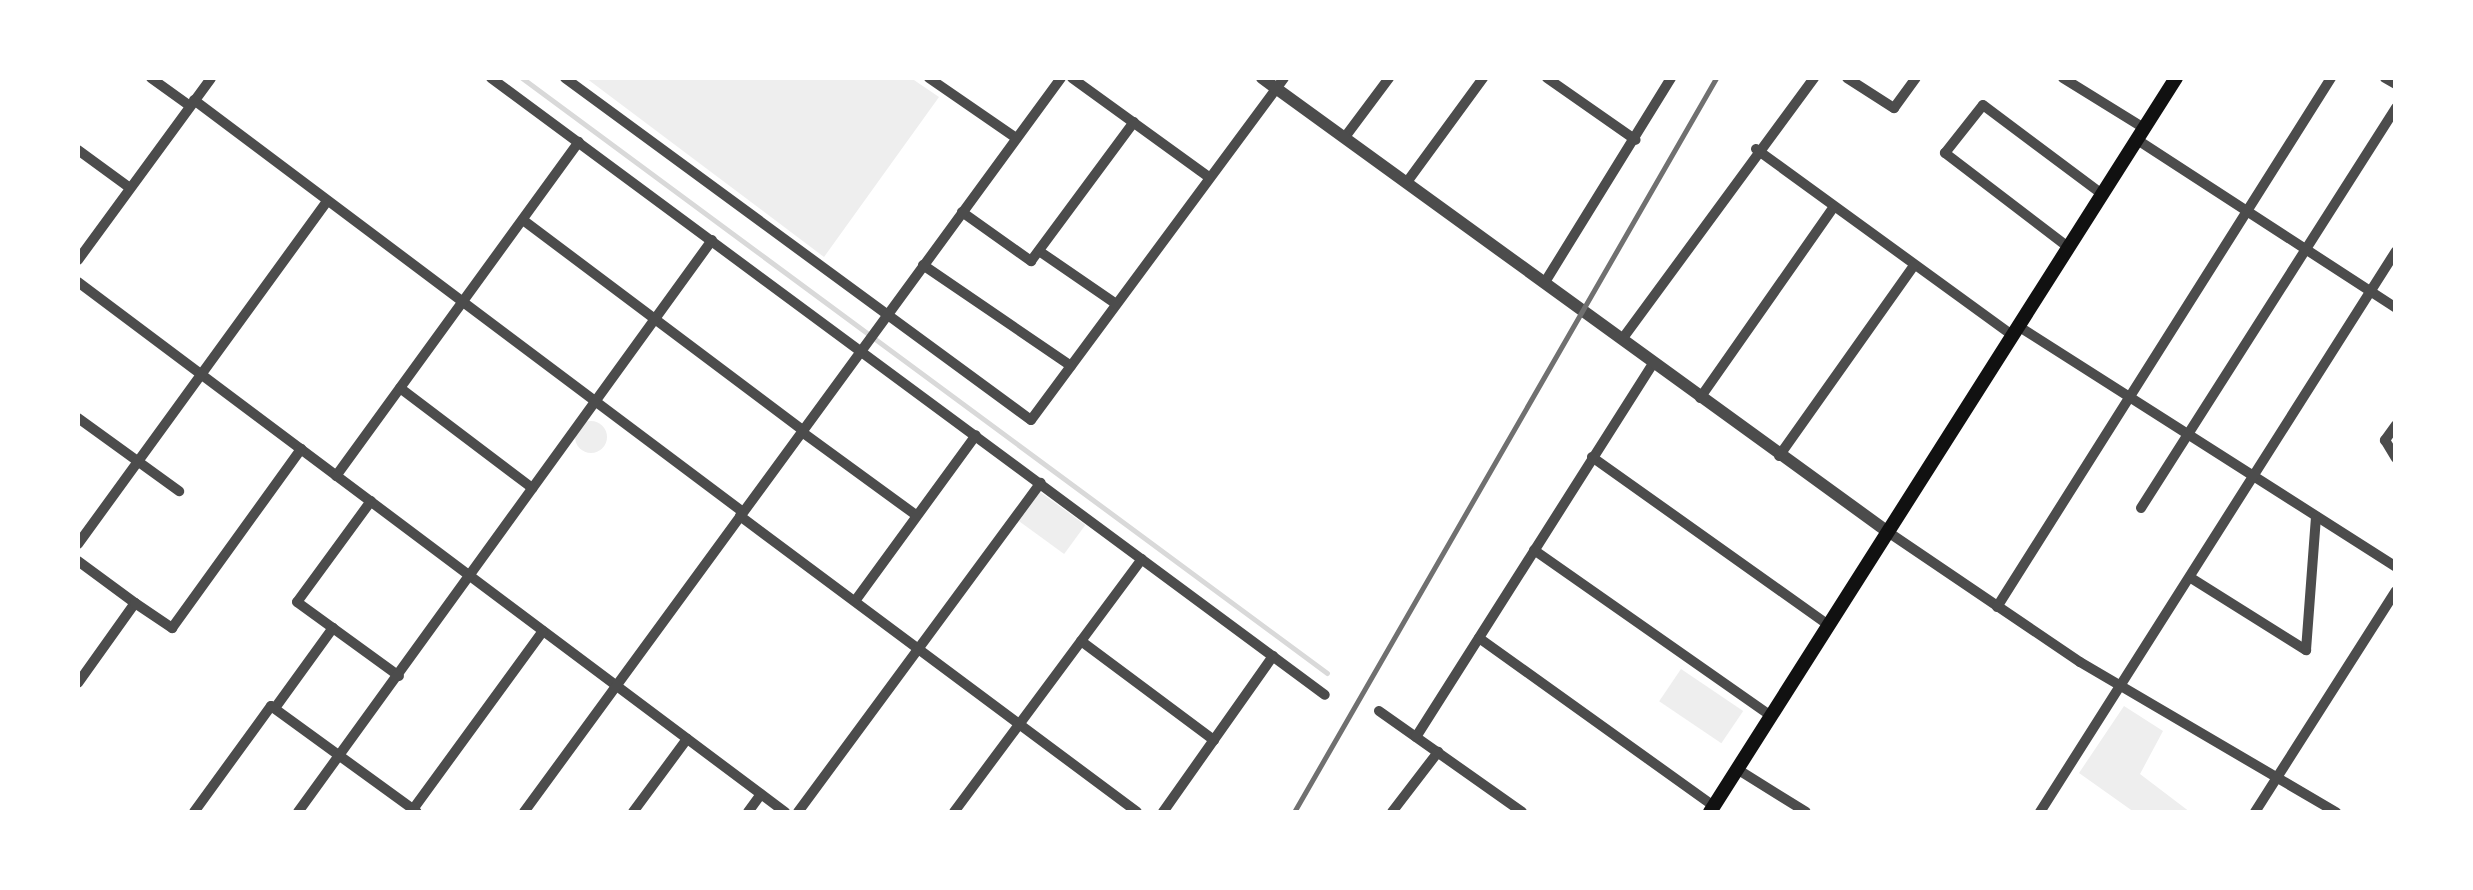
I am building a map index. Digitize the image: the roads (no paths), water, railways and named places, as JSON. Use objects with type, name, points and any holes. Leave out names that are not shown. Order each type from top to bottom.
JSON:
[{"type":"main road","points":[[1712,809],[2176,78]]},
{"type":"street","points":[[151,78],[328,201],[1138,812]]},
{"type":"street","points":[[78,260],[211,78]]},
{"type":"street","points":[[491,78],[712,240],[865,345],[976,434],[1325,696]]},
{"type":"street","points":[[565,78],[884,319],[1031,420],[1280,83]]},
{"type":"street","points":[[929,78],[1016,138]]},
{"type":"street","points":[[524,812],[1060,78]]},
{"type":"street","points":[[1072,78],[1208,176]]},
{"type":"street","points":[[1262,78],[1280,83],[1345,137],[1888,532],[2122,687],[2336,812]]},
{"type":"street","points":[[1345,137],[1389,78]]},
{"type":"street","points":[[1407,182],[1483,78]]},
{"type":"street","points":[[1545,282],[1671,78]]},
{"type":"street","points":[[1623,338],[1756,149],[1814,78]]},
{"type":"street","points":[[1847,78],[1894,108],[1916,78]]},
{"type":"street","points":[[2063,78],[2248,212],[2396,308]]},
{"type":"street","points":[[1997,606],[2331,78]]},
{"type":"street","points":[[2384,78],[2396,84]]},
{"type":"street","points":[[1555,80],[1636,140]]},
{"type":"street","points":[[2068,247],[1945,153],[1982,105],[2102,194]]},
{"type":"street","points":[[2141,508],[2396,107]]},
{"type":"street","points":[[962,212],[1032,261],[1134,122]]},
{"type":"street","points":[[336,476],[579,142]]},
{"type":"street","points":[[1756,149],[1914,265],[2015,331],[2188,434],[2396,566]]},
{"type":"street","points":[[78,150],[130,188]]},
{"type":"street","points":[[78,544],[328,201]]},
{"type":"street","points":[[1700,398],[1833,208]]},
{"type":"street","points":[[522,220],[916,515]]},
{"type":"street","points":[[298,812],[712,240]]},
{"type":"street","points":[[1038,251],[1116,304]]},
{"type":"street","points":[[2040,812],[2396,251]]},
{"type":"street","points":[[1779,456],[1914,265]]},
{"type":"street","points":[[923,266],[1070,366]]},
{"type":"street","points":[[78,282],[785,812]]},
{"type":"street","points":[[1416,737],[1654,362]]},
{"type":"street","points":[[400,388],[532,488]]},
{"type":"street","points":[[78,418],[179,492]]},
{"type":"street","points":[[2396,425],[2385,440],[2396,458]]},
{"type":"street","points":[[855,601],[976,434]]},
{"type":"street","points":[[78,560],[172,628],[300,449]]},
{"type":"street","points":[[1592,457],[1828,626]]},
{"type":"street","points":[[798,812],[1041,483]]},
{"type":"street","points":[[371,501],[297,602],[399,676]]},
{"type":"street","points":[[2191,578],[2306,650],[2316,516]]},
{"type":"street","points":[[1534,550],[1771,716]]},
{"type":"street","points":[[971,812],[957,808],[1142,559]]},
{"type":"street","points":[[2255,812],[2396,592]]},
{"type":"street","points":[[78,683],[135,603]]},
{"type":"street","points":[[194,812],[333,628]]},
{"type":"street","points":[[276,708],[413,811],[542,630]]},
{"type":"street","points":[[1479,638],[1712,809]]},
{"type":"street","points":[[1082,640],[1214,740]]},
{"type":"street","points":[[1163,812],[1273,656]]},
{"type":"street","points":[[1379,711],[1522,812]]},
{"type":"street","points":[[634,812],[686,739]]},
{"type":"street","points":[[1392,812],[1438,752]]},
{"type":"street","points":[[1738,769],[1806,812]]},
{"type":"street","points":[[748,812],[761,794]]},
{"type":"waterway","points":[[522,78],[1327,673]]},
{"type":"railway","points":[[1294,812],[1716,78]]}]
